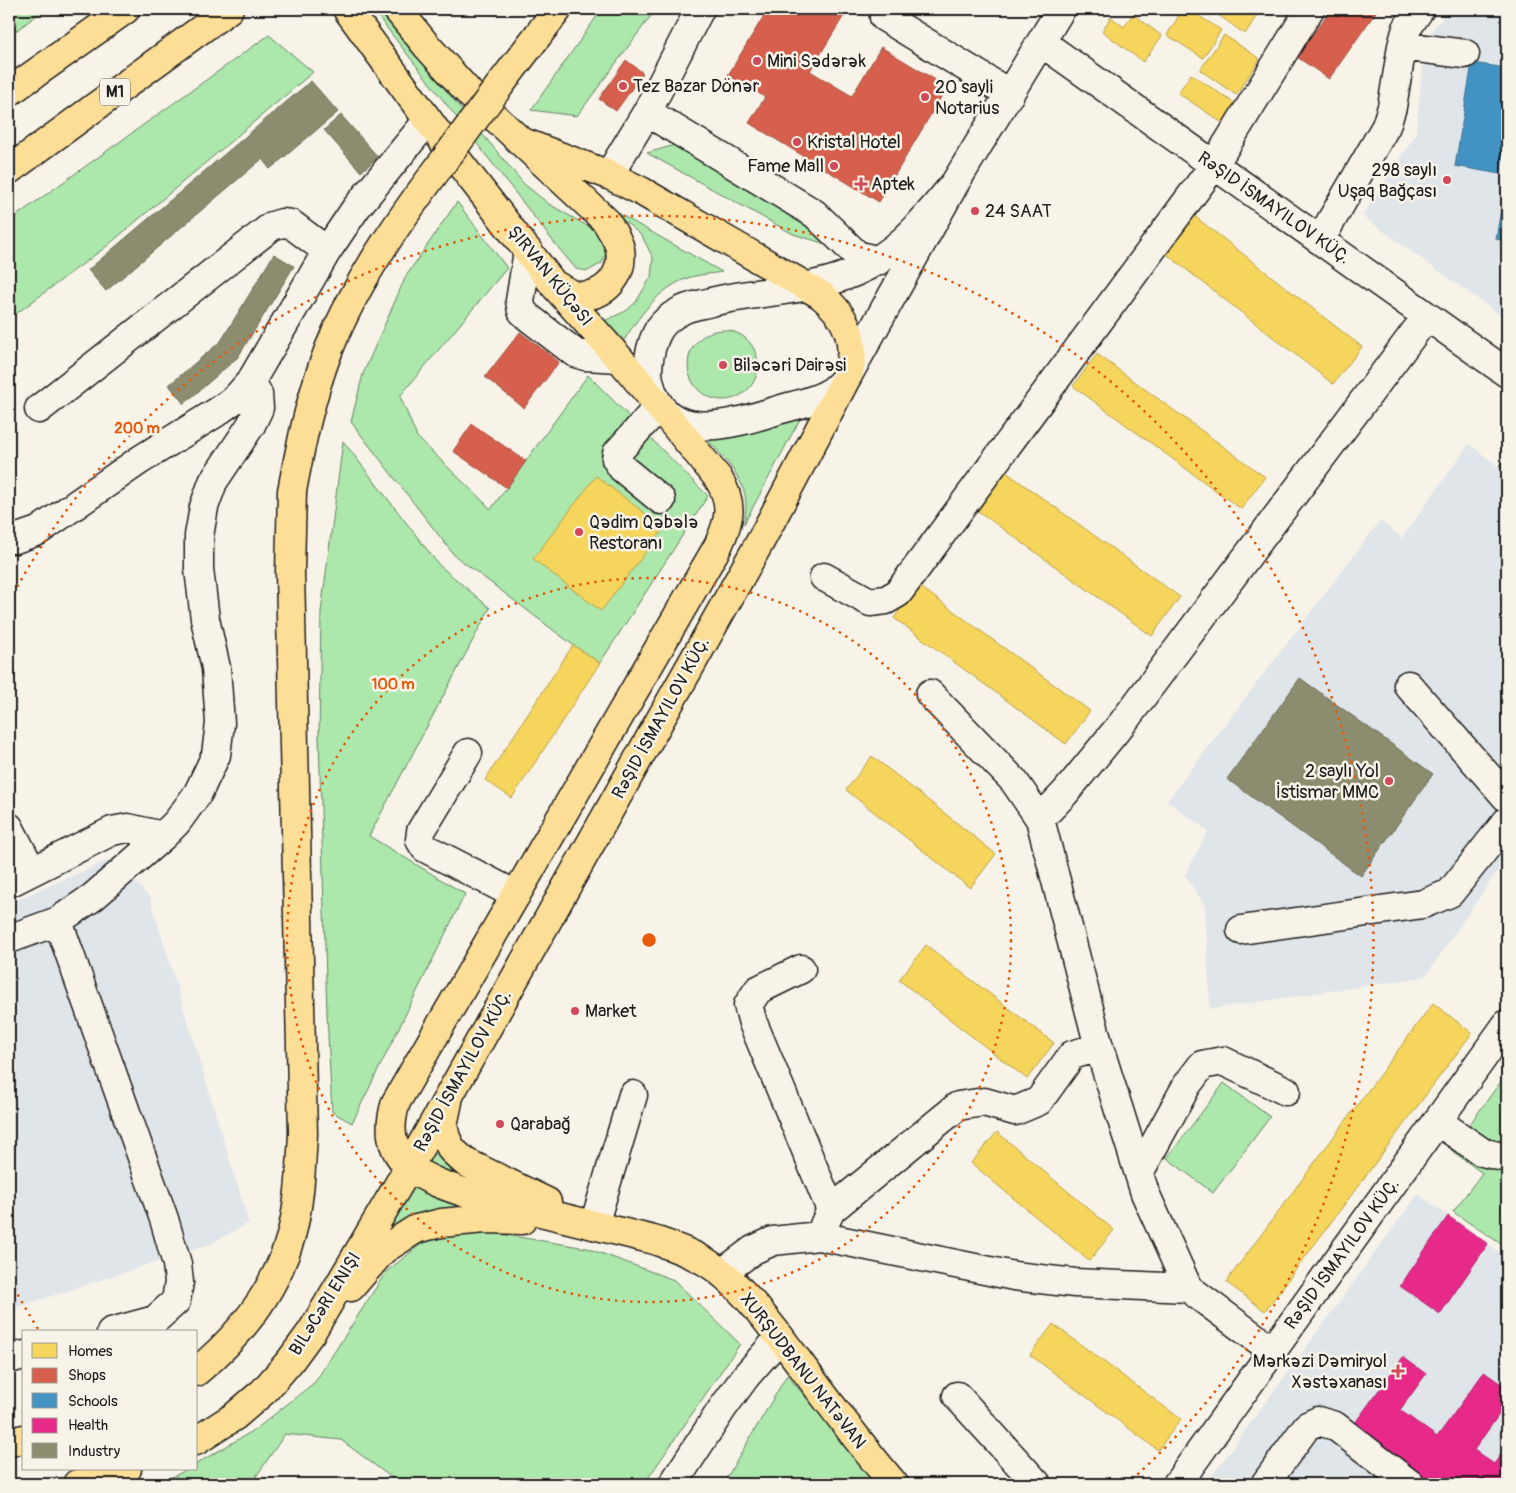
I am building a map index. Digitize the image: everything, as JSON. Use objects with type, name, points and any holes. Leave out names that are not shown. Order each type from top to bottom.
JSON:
[{"type":"main road","points":[[9,92],[126,9]]},
{"type":"main road","name":"ŞIRVAN KÜÇƏSI","points":[[347,9],[428,120],[554,285],[619,358],[723,486],[730,510],[725,530],[718,546],[396,1102],[391,1116],[391,1138],[398,1154],[409,1167]]},
{"type":"main road","points":[[397,9],[472,96],[606,221],[614,235],[620,248],[620,265],[616,277],[607,288],[595,294],[579,296],[554,285]]},
{"type":"main road","points":[[198,1370],[220,1352],[252,1317],[274,1279],[290,1236],[299,1191],[303,1134],[290,572],[292,491],[304,428],[316,385],[330,348],[348,308],[375,259],[413,201],[558,9]]},
{"type":"main road","name":"M1","points":[[9,170],[225,11]]},
{"type":"main road","points":[[520,142],[609,175],[641,190],[821,295],[832,304],[846,325],[852,346],[848,375]]},
{"type":"main road","name":"BILƏCƏRI ENIŞI","points":[[198,1440],[235,1416],[264,1391],[290,1361],[312,1331],[409,1167],[760,542],[848,375]]},
{"type":"main road","points":[[449,1095],[443,1126],[452,1150],[465,1162],[594,1225]]},
{"type":"main road","points":[[409,1167],[448,1188],[594,1225]]},
{"type":"main road","points":[[312,1331],[383,1250],[416,1229],[441,1223],[485,1219],[594,1225]]},
{"type":"main road","name":"XURŞUDBANU NATƏVAN","points":[[594,1225],[680,1248],[707,1262],[722,1273],[755,1306],[870,1456],[894,1484]]},
{"type":"main road","points":[[9,1442],[22,1439]]},
{"type":"main road","points":[[77,1484],[124,1470]]},
{"type":"street","points":[[609,175],[647,112],[700,9]]},
{"type":"street","points":[[956,183],[910,236],[878,261],[838,279],[725,299],[680,311],[666,320],[658,331],[653,343],[648,373],[651,388],[659,406],[683,423],[698,426],[718,425],[741,421],[822,396],[839,386],[848,375],[956,183],[1061,9]]},
{"type":"street","points":[[824,577],[870,602],[886,600],[898,593],[1214,166],[1310,9]]},
{"type":"street","points":[[1320,240],[1386,126],[1392,108],[1402,46],[1407,28],[1420,9]]},
{"type":"street","points":[[884,17],[1010,94]]},
{"type":"street","points":[[1041,42],[1507,373]]},
{"type":"street","points":[[1402,46],[1464,54]]},
{"type":"street","points":[[647,112],[815,214],[857,254],[878,261]]},
{"type":"street","points":[[9,539],[15,539],[38,531],[140,460],[235,399],[251,380],[327,251],[356,208],[428,120]]},
{"type":"street","points":[[39,409],[272,226],[282,223],[291,224],[327,251]]},
{"type":"street","points":[[528,251],[520,301],[522,311],[575,353],[585,356],[619,358]]},
{"type":"street","points":[[1040,819],[1065,793],[1124,722],[1427,316]]},
{"type":"street","points":[[9,938],[58,921],[94,898],[177,822],[198,793],[216,754],[220,723],[216,668],[204,611],[199,568],[199,536],[204,507],[212,482],[251,425],[258,408],[258,394],[251,380]]},
{"type":"street","points":[[659,406],[617,453],[616,459],[622,468],[661,500]]},
{"type":"street","points":[[1408,685],[1507,798]]},
{"type":"street","points":[[930,694],[1014,781],[1040,819],[1099,1047],[1145,1193],[1188,1288],[1272,1350]]},
{"type":"street","points":[[468,753],[421,831],[420,840],[425,848],[516,895]]},
{"type":"street","points":[[1241,930],[1423,904],[1450,893],[1507,821]]},
{"type":"street","points":[[9,826],[20,877],[112,832],[128,828],[163,836]]},
{"type":"street","points":[[58,921],[164,1219],[178,1264],[179,1282],[176,1301],[155,1320],[118,1330]]},
{"type":"street","points":[[800,969],[758,990],[748,1005],[753,1023],[831,1210]]},
{"type":"street","points":[[1177,1484],[1507,1024]]},
{"type":"street","points":[[819,1236],[831,1210],[958,1106],[984,1102],[1015,1111],[1039,1101],[1072,1055],[1099,1047]]},
{"type":"street","points":[[1139,1173],[1187,1085],[1202,1065],[1223,1061],[1286,1091]]},
{"type":"street","points":[[594,1225],[633,1096]]},
{"type":"street","points":[[1437,1121],[1482,1152],[1507,1158]]},
{"type":"street","points":[[722,1273],[752,1250],[773,1241],[819,1236],[1014,1276],[1075,1283],[1188,1288]]},
{"type":"street","points":[[673,1484],[746,1376],[780,1337]]},
{"type":"street","points":[[9,1359],[22,1356]]},
{"type":"street","points":[[957,1396],[1037,1484]]},
{"type":"street","points":[[1265,1484],[1307,1426],[1318,1421],[1335,1426],[1410,1484]]},
{"type":"shaded area","name":"298 saylı Uşaq Bağçası","points":[[1450,9],[1507,9],[1507,320],[1362,216],[1416,134],[1425,39]]},
{"type":"shaded area","points":[[1469,444],[1507,473],[1507,857],[1425,977],[1210,1009],[1205,906],[1185,875],[1208,831],[1167,801],[1380,521],[1402,538]]},
{"type":"shaded area","points":[[114,858],[150,898],[249,1223],[208,1245],[9,1310],[9,903]]},
{"type":"shaded area","name":"Mərkəzi Dəmiryol Xəstəxanası","points":[[1418,1194],[1507,1258],[1507,1484],[1206,1484]]},
{"type":"green space","points":[[9,9],[45,9],[9,36]]},
{"type":"green space","points":[[372,9],[378,9],[524,184],[549,204],[596,231],[604,239],[607,250],[602,263],[588,271],[576,269]]},
{"type":"green space","points":[[602,9],[656,9],[577,116],[531,110]]},
{"type":"green space","points":[[269,35],[313,72],[107,246],[9,319],[9,221]]},
{"type":"green space","points":[[675,145],[804,217],[829,245],[793,234],[647,153]]},
{"type":"green space","name":"Qədim Qəbələ Restoranı","points":[[457,202],[507,268],[400,396],[417,437],[491,509],[588,375],[708,496],[600,663],[573,645],[454,555],[351,422],[363,374],[406,276]]},
{"type":"green space","points":[[609,208],[722,272],[691,277],[669,288],[642,314],[621,345],[604,321],[626,311],[636,302],[651,277],[653,258],[642,236]]},
{"type":"green space","name":"Biləcəri Dairəsi","points":[[723,330],[736,333],[748,340],[755,352],[758,365],[755,378],[748,390],[736,397],[723,400],[710,397],[698,390],[691,378],[688,365],[691,352],[698,340],[710,333]]},
{"type":"green space","points":[[801,417],[744,524],[746,505],[742,485],[731,467],[704,435],[718,439],[731,438]]},
{"type":"green space","points":[[343,441],[439,565],[490,608],[369,836],[465,894],[352,1123],[332,1112],[327,1015],[319,737],[321,612]]},
{"type":"green space","points":[[1507,1073],[1507,1248],[1453,1212],[1482,1173],[1451,1150]]},
{"type":"green space","points":[[1224,1083],[1270,1117],[1213,1193],[1167,1158]]},
{"type":"green space","points":[[434,1147],[449,1166],[527,1203],[425,1164]]},
{"type":"green space","points":[[410,1187],[478,1208],[378,1240]]},
{"type":"green space","points":[[468,1229],[587,1248],[674,1280],[740,1344],[644,1484],[400,1484],[341,1440],[285,1434],[251,1484],[146,1484],[175,1476],[185,1470],[198,1470],[198,1463],[256,1429],[315,1382],[386,1272],[421,1244]]},
{"type":"green space","points":[[787,1375],[879,1484],[723,1484]]},
{"type":"building: Homes","points":[[1183,9],[1188,9],[1221,30],[1203,58],[1167,35]]},
{"type":"building: Homes","points":[[1210,9],[1261,9],[1245,34]]},
{"type":"building: Homes","points":[[1133,14],[1162,36],[1143,62],[1102,31],[1111,17],[1124,27]]},
{"type":"building: Homes","points":[[1224,35],[1260,59],[1236,95],[1200,70]]},
{"type":"building: Homes","points":[[1191,74],[1237,105],[1224,124],[1178,93]]},
{"type":"building: Homes","points":[[1193,215],[1362,347],[1333,384],[1164,252]]},
{"type":"building: Homes","points":[[1097,354],[1265,477],[1241,509],[1073,386]]},
{"type":"building: Homes","points":[[1006,472],[1180,597],[1152,636],[978,511]]},
{"type":"building: Homes","points":[[596,476],[664,528],[601,611],[533,559]]},
{"type":"building: Homes","points":[[918,585],[1090,711],[1066,744],[894,618]]},
{"type":"building: Homes","points":[[573,645],[600,663],[512,798],[485,780]]},
{"type":"building: Homes","points":[[872,756],[996,854],[970,888],[846,790]]},
{"type":"building: Homes","points":[[926,945],[1054,1043],[1027,1079],[899,980]]},
{"type":"building: Homes","points":[[1433,1003],[1472,1033],[1265,1311],[1226,1282]]},
{"type":"building: Homes","points":[[997,1132],[1114,1230],[1089,1261],[971,1163]]},
{"type":"building: Homes","points":[[1053,1324],[1181,1419],[1158,1450],[1030,1355]]},
{"type":"building: Shops","points":[[768,9],[848,9],[810,71],[852,96],[881,47],[947,87],[879,202],[749,123],[765,97],[728,75]]},
{"type":"building: Shops","points":[[1331,9],[1378,9],[1329,79],[1297,57]]},
{"type":"building: Shops","points":[[626,60],[643,73],[616,111],[599,99]]},
{"type":"building: Shops","points":[[520,332],[559,362],[524,408],[485,377]]},
{"type":"building: Shops","points":[[472,424],[526,461],[507,488],[453,451]]},
{"type":"building: Schools","points":[[1472,63],[1507,68],[1507,129],[1500,174],[1455,166]]},
{"type":"building: Schools","points":[[1501,209],[1507,210],[1507,241],[1496,239]]},
{"type":"building: Health","points":[[1448,1216],[1488,1244],[1440,1314],[1400,1286]]},
{"type":"building: Health","points":[[1403,1357],[1426,1374],[1400,1410],[1437,1437],[1484,1372],[1507,1388],[1507,1403],[1474,1450],[1494,1464],[1507,1446],[1507,1484],[1430,1484],[1352,1427]]},
{"type":"building: Industry","points":[[311,81],[338,112],[270,169],[262,159],[106,291],[88,270]]},
{"type":"building: Industry","points":[[341,115],[378,157],[361,172],[324,130]]},
{"type":"building: Industry","points":[[274,254],[294,266],[238,357],[184,404],[169,385],[221,341]]},
{"type":"building: Industry","points":[[1507,455],[1507,473],[1499,466]]},
{"type":"building: Industry","points":[[1300,678],[1433,774],[1361,876],[1227,779]]},
{"type":"place","name":"Mini Sədərək","points":[[757,61]]},
{"type":"place","name":"Tez Bazar Dönər","points":[[623,86]]},
{"type":"place","name":"20 sayli Notarius","points":[[925,97]]},
{"type":"place","name":"Kristal Hotel","points":[[797,142]]},
{"type":"place","name":"Fame Mall","points":[[834,166]]},
{"type":"place","name":"298 saylı Uşaq Bağçası","points":[[1447,180]]},
{"type":"place","name":"Aptek","points":[[861,184]]},
{"type":"place","name":"24 SAAT","points":[[975,211]]},
{"type":"place","name":"Biləcəri Dairəsi","points":[[723,365]]},
{"type":"place","name":"Qədim Qəbələ Restoranı","points":[[579,532]]},
{"type":"place","name":"2 saylı Yol İstismar MMC","points":[[1389,781]]},
{"type":"place","name":"Market","points":[[575,1011]]},
{"type":"place","name":"Qarabağ","points":[[500,1124]]},
{"type":"place","name":"Mərkəzi Dəmiryol Xəstəxanası","points":[[1398,1371]]}]
